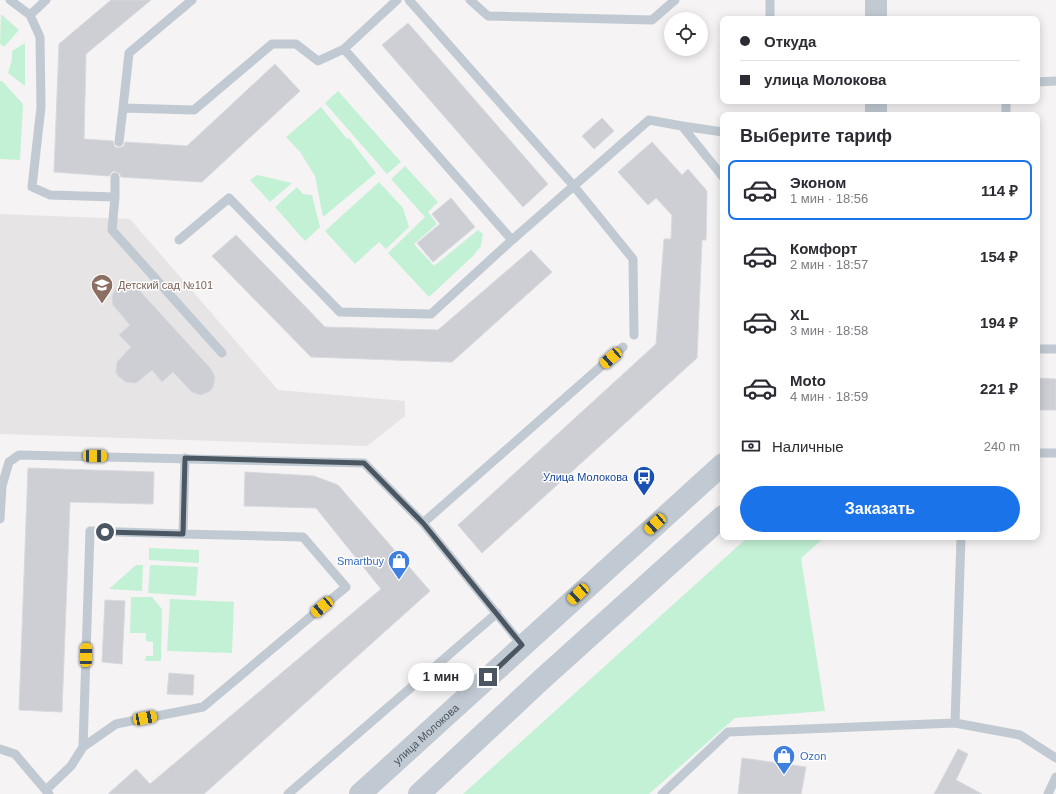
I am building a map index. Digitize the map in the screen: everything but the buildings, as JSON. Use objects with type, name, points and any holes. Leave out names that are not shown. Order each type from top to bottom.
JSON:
[{"type":"street","points":[[876,0],[876,16]]},
{"type":"street","name":"улица Молокова","points":[[360,794],[522,645],[720,467]]},
{"type":"street","points":[[419,794],[538,683],[720,519]]},
{"type":"lane","points":[[10,0],[30,15],[39,31],[41,107],[32,187],[50,195],[115,197]]},
{"type":"lane","points":[[30,15],[46,0]]},
{"type":"lane","points":[[119,142],[129,53],[192,0]]},
{"type":"lane","points":[[123,108],[194,110],[272,44],[296,44],[318,61],[344,49],[397,0]]},
{"type":"lane","points":[[409,0],[573,185],[633,259],[634,335]]},
{"type":"lane","points":[[470,0],[488,16],[652,20],[675,0]]},
{"type":"lane","points":[[770,0],[770,16]]},
{"type":"lane","points":[[344,49],[512,240]]},
{"type":"lane","points":[[1040,82],[1056,81]]},
{"type":"lane","points":[[179,240],[229,198],[340,312],[431,314],[573,185],[649,120],[720,132]]},
{"type":"lane","points":[[682,126],[720,173]]},
{"type":"lane","points":[[115,177],[112,230],[222,353]]},
{"type":"lane","points":[[423,523],[623,347]]},
{"type":"lane","points":[[1040,349],[1056,349]]},
{"type":"lane","points":[[1040,453],[1056,453]]},
{"type":"lane","points":[[0,519],[2,486],[9,462],[19,454],[364,463],[423,523],[522,645]]},
{"type":"lane","points":[[183,534],[185,458]]},
{"type":"lane","points":[[0,749],[15,754],[47,792],[71,766],[83,747],[116,724],[203,707],[346,587],[303,537],[90,531],[83,747]]},
{"type":"lane","points":[[955,723],[961,540]]},
{"type":"lane","points":[[288,794],[497,613]]},
{"type":"lane","points":[[662,794],[728,732],[955,723],[1020,735],[1056,758]]},
{"type":"lane","points":[[1048,794],[1056,777]]},
{"type":"shaded area","name":"Детский сад №101","points":[[0,214],[130,219],[278,390],[405,401],[405,416],[367,446],[0,434]]},
{"type":"green space","points":[[1,14],[19,30],[4,47],[0,44]]},
{"type":"green space","points":[[25,43],[25,86],[8,73],[12,60],[12,51]]},
{"type":"green space","points":[[0,81],[2,81],[23,104],[20,160],[0,159]]},
{"type":"green space","points":[[338,91],[401,162],[387,174],[325,103]]},
{"type":"green space","points":[[321,107],[347,139],[349,138],[376,173],[323,217],[315,176],[300,152],[286,137]]},
{"type":"green space","points":[[405,166],[438,202],[428,212],[437,224],[414,244],[434,266],[478,230],[483,234],[481,246],[473,256],[429,297],[388,253],[425,217],[391,179]]},
{"type":"green space","points":[[257,175],[292,183],[270,202],[250,180]]},
{"type":"green space","points":[[379,182],[403,208],[409,227],[386,249],[379,242],[355,264],[325,231]]},
{"type":"green space","points":[[297,187],[303,194],[312,195],[320,227],[305,241],[275,207]]},
{"type":"green space","points":[[745,540],[822,540],[801,558],[825,711],[735,718],[649,794],[463,794]]},
{"type":"green space","points":[[149,548],[199,550],[199,563],[149,560]]},
{"type":"green space","points":[[136,565],[143,565],[142,591],[109,589]]},
{"type":"green space","points":[[150,565],[198,567],[196,596],[148,593]]},
{"type":"green space","points":[[131,597],[152,597],[162,609],[161,661],[145,661],[146,656],[153,656],[153,642],[146,641],[146,633],[130,633]]},
{"type":"green space","points":[[170,599],[234,602],[232,653],[167,651]]},
{"type":"place","name":"Детский сад №101","points":[[102,304]]},
{"type":"place","name":"Улица Молокова","points":[[644,496]]},
{"type":"place","name":"Smartbuy","points":[[399,580]]},
{"type":"place","name":"Ozon","points":[[784,776]]},
{"type":"route","points":[[105,532],[183,534],[185,458],[364,463],[423,523],[476,586],[522,645],[488,677]]}]
